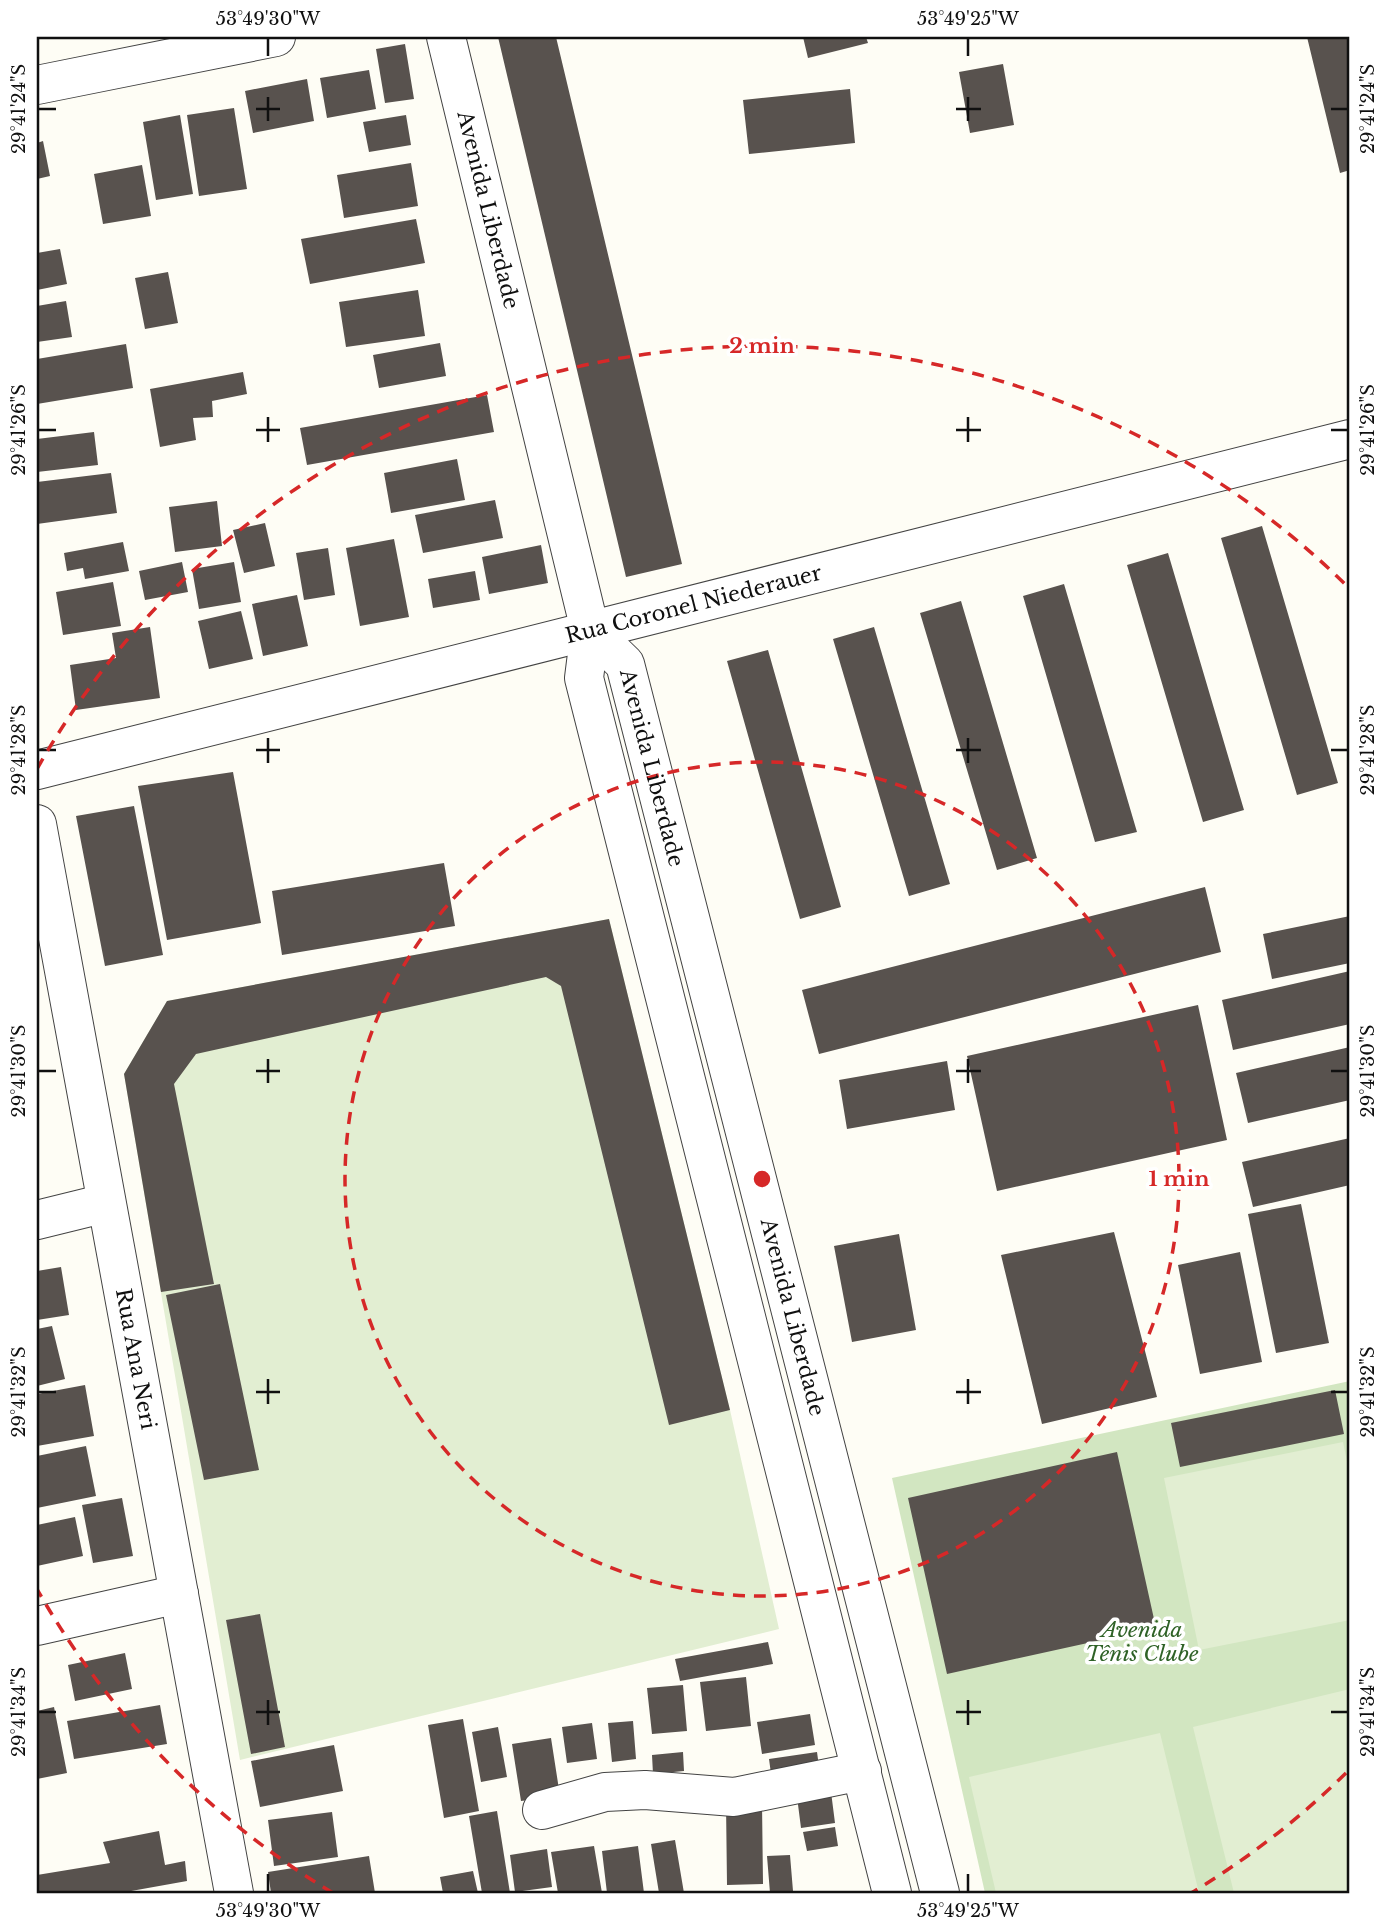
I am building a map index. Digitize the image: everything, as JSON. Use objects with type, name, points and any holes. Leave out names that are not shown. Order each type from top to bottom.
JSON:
[{"type":"street","points":[[37,85],[276,37]]},
{"type":"street","name":"Avenida Liberdade","points":[[446,37],[590,630],[584,678],[892,1893]]},
{"type":"street","name":"Rua Coronel Niederauer","points":[[37,770],[1350,439]]},
{"type":"street","name":"Avenida Liberdade","points":[[590,630],[625,664],[940,1893]]},
{"type":"street","name":"Rua Ana Neri","points":[[37,824],[234,1893]]},
{"type":"street","points":[[37,1220],[106,1203]]},
{"type":"street","points":[[37,1626],[178,1594]]},
{"type":"street","points":[[542,1810],[605,1792],[645,1790],[734,1797],[862,1771]]},
{"type":"green space","points":[[609,919],[730,1410],[779,1629],[240,1760],[124,1074],[167,1001]]},
{"type":"green space","name":"Avenida Tênis Clube","points":[[1350,1381],[1350,1893],[985,1893],[892,1478]]},
{"type":"green space","points":[[1343,1442],[1350,1476],[1350,1620],[1199,1650],[1164,1478]]},
{"type":"green space","points":[[1350,1689],[1350,1893],[1234,1893],[1193,1727]]},
{"type":"green space","points":[[1160,1733],[1199,1893],[996,1893],[969,1777]]},
{"type":"building","points":[[498,37],[556,37],[682,564],[626,577]]},
{"type":"building","points":[[803,37],[866,37],[868,43],[808,58]]},
{"type":"building","points":[[1307,37],[1350,37],[1350,170],[1340,173]]},
{"type":"building","points":[[405,44],[414,99],[385,103],[376,49]]},
{"type":"building","points":[[1003,64],[1014,125],[970,133],[959,72]]},
{"type":"building","points":[[369,70],[376,109],[327,118],[320,78]]},
{"type":"building","points":[[307,79],[314,121],[253,133],[245,91]]},
{"type":"building","points":[[850,89],[855,143],[749,154],[743,100]]},
{"type":"building","points":[[234,108],[247,189],[199,196],[187,115]]},
{"type":"building","points":[[180,115],[193,194],[156,200],[143,122]]},
{"type":"building","points":[[406,115],[411,145],[369,152],[363,122]]},
{"type":"building","points":[[43,141],[50,176],[37,179],[37,143]]},
{"type":"building","points":[[411,163],[418,206],[344,218],[337,175]]},
{"type":"building","points":[[142,165],[151,216],[103,224],[94,174]]},
{"type":"building","points":[[416,219],[425,263],[310,284],[301,239]]},
{"type":"building","points":[[60,249],[67,284],[37,290],[37,253]]},
{"type":"building","points":[[168,272],[178,323],[145,329],[135,278]]},
{"type":"building","points":[[418,290],[425,336],[346,347],[339,302]]},
{"type":"building","points":[[66,301],[72,337],[37,342],[37,306]]},
{"type":"building","points":[[440,343],[446,376],[379,388],[373,355]]},
{"type":"building","points":[[126,344],[133,388],[37,404],[37,359]]},
{"type":"building","points":[[243,372],[247,394],[212,401],[213,417],[193,418],[196,440],[160,447],[150,389]]},
{"type":"building","points":[[487,395],[494,432],[307,465],[300,428]]},
{"type":"building","points":[[94,432],[98,465],[37,472],[37,439]]},
{"type":"building","points":[[457,459],[465,500],[391,513],[384,473]]},
{"type":"building","points":[[111,473],[117,513],[37,524],[37,482]]},
{"type":"building","points":[[495,500],[503,538],[423,553],[415,515]]},
{"type":"building","points":[[217,501],[222,546],[175,552],[169,507]]},
{"type":"building","points":[[265,523],[275,566],[244,573],[233,530]]},
{"type":"building","points":[[1262,526],[1338,783],[1297,795],[1221,538]]},
{"type":"building","points":[[394,539],[409,617],[360,626],[346,548]]},
{"type":"building","points":[[123,542],[129,571],[85,579],[83,568],[67,571],[64,553]]},
{"type":"building","points":[[541,545],[548,583],[489,594],[482,557]]},
{"type":"building","points":[[328,548],[335,595],[304,600],[296,553]]},
{"type":"building","points":[[1168,553],[1244,810],[1203,822],[1127,565]]},
{"type":"building","points":[[182,562],[188,592],[145,600],[139,571]]},
{"type":"building","points":[[234,562],[241,602],[199,609],[192,569]]},
{"type":"building","points":[[475,571],[480,600],[433,608],[428,579]]},
{"type":"building","points":[[113,582],[121,626],[63,635],[56,592]]},
{"type":"building","points":[[1064,584],[1137,832],[1095,842],[1023,596]]},
{"type":"building","points":[[297,595],[308,646],[263,656],[252,604]]},
{"type":"building","points":[[961,601],[1037,858],[997,870],[920,613]]},
{"type":"building","points":[[241,611],[253,659],[209,669],[198,621]]},
{"type":"building","points":[[150,627],[160,698],[76,710],[70,665],[116,658],[112,633]]},
{"type":"building","points":[[874,627],[950,884],[909,896],[833,639]]},
{"type":"building","points":[[768,650],[841,907],[800,919],[727,661]]},
{"type":"building","points":[[233,772],[261,923],[167,940],[138,786]]},
{"type":"building","points":[[134,806],[163,955],[105,966],[76,816]]},
{"type":"building","points":[[444,863],[455,926],[282,955],[272,891]]},
{"type":"building","points":[[1205,887],[1221,952],[819,1054],[802,990]]},
{"type":"building","points":[[1350,916],[1350,963],[1272,979],[1263,934]]},
{"type":"building","points":[[609,919],[730,1410],[669,1425],[561,986],[546,977],[196,1054],[174,1084],[214,1284],[161,1292],[124,1074],[167,1001]]},
{"type":"building","points":[[1350,971],[1350,1024],[1233,1050],[1222,1000]]},
{"type":"building","points":[[1198,1005],[1227,1140],[997,1191],[967,1056]]},
{"type":"building","points":[[1350,1047],[1350,1100],[1248,1123],[1236,1073]]},
{"type":"building","points":[[947,1061],[955,1110],[847,1129],[839,1080]]},
{"type":"building","points":[[1350,1138],[1350,1185],[1253,1207],[1242,1162]]},
{"type":"building","points":[[1301,1204],[1329,1343],[1276,1353],[1248,1214]]},
{"type":"building","points":[[1114,1232],[1157,1397],[1042,1424],[1001,1255]]},
{"type":"building","points":[[899,1234],[916,1330],[852,1342],[834,1246]]},
{"type":"building","points":[[1240,1252],[1262,1362],[1200,1374],[1178,1265]]},
{"type":"building","points":[[61,1267],[69,1315],[37,1320],[37,1271]]},
{"type":"building","points":[[220,1284],[259,1470],[204,1480],[166,1295]]},
{"type":"building","points":[[52,1326],[65,1379],[37,1386],[37,1329]]},
{"type":"building","points":[[85,1385],[94,1436],[37,1446],[37,1394]]},
{"type":"building","points":[[1335,1390],[1344,1434],[1180,1467],[1171,1423]]},
{"type":"building","points":[[86,1446],[96,1496],[37,1508],[37,1456]]},
{"type":"building","points":[[1117,1452],[1156,1628],[947,1674],[908,1498]]},
{"type":"building","points":[[122,1498],[133,1556],[93,1563],[82,1505]]},
{"type":"building","points":[[75,1517],[83,1556],[37,1566],[37,1525]]},
{"type":"building","points":[[260,1614],[285,1747],[251,1754],[226,1620]]},
{"type":"building","points":[[768,1642],[773,1664],[680,1681],[675,1659]]},
{"type":"building","points":[[125,1653],[132,1689],[75,1701],[68,1665]]},
{"type":"building","points":[[746,1677],[751,1726],[706,1731],[700,1682]]},
{"type":"building","points":[[683,1685],[687,1731],[652,1734],[647,1688]]},
{"type":"building","points":[[160,1705],[167,1744],[74,1759],[67,1721]]},
{"type":"building","points":[[54,1707],[67,1773],[37,1779],[37,1711]]},
{"type":"building","points":[[810,1714],[815,1745],[762,1754],[757,1722]]},
{"type":"building","points":[[463,1719],[479,1811],[444,1818],[428,1725]]},
{"type":"building","points":[[633,1721],[636,1759],[612,1762],[608,1723]]},
{"type":"building","points":[[592,1723],[597,1759],[567,1763],[562,1727]]},
{"type":"building","points":[[498,1727],[507,1777],[481,1782],[472,1732]]},
{"type":"building","points":[[551,1738],[560,1796],[521,1801],[512,1744]]},
{"type":"building","points":[[334,1745],[343,1791],[260,1807],[251,1761]]},
{"type":"building","points":[[683,1752],[684,1771],[653,1774],[652,1755]]},
{"type":"building","points":[[817,1752],[820,1774],[772,1781],[769,1759]]},
{"type":"building","points":[[830,1784],[835,1823],[801,1828],[796,1789]]},
{"type":"building","points":[[726,1803],[762,1803],[763,1884],[727,1885]]},
{"type":"building","points":[[497,1811],[510,1893],[482,1893],[469,1816]]},
{"type":"building","points":[[332,1812],[338,1857],[274,1866],[268,1820]]},
{"type":"building","points":[[835,1827],[838,1846],[807,1851],[803,1832]]},
{"type":"building","points":[[159,1831],[165,1865],[185,1861],[187,1881],[120,1893],[37,1893],[37,1875],[110,1863],[103,1842]]},
{"type":"building","points":[[675,1840],[684,1893],[659,1893],[651,1844]]},
{"type":"building","points":[[594,1846],[602,1893],[558,1893],[551,1852]]},
{"type":"building","points":[[638,1846],[644,1893],[607,1893],[602,1851]]},
{"type":"building","points":[[547,1849],[552,1887],[515,1892],[510,1855]]},
{"type":"building","points":[[790,1855],[793,1891],[770,1893],[767,1856]]},
{"type":"building","points":[[369,1856],[375,1893],[271,1893],[268,1872]]},
{"type":"building","points":[[473,1871],[478,1893],[443,1893],[440,1877]]}]
